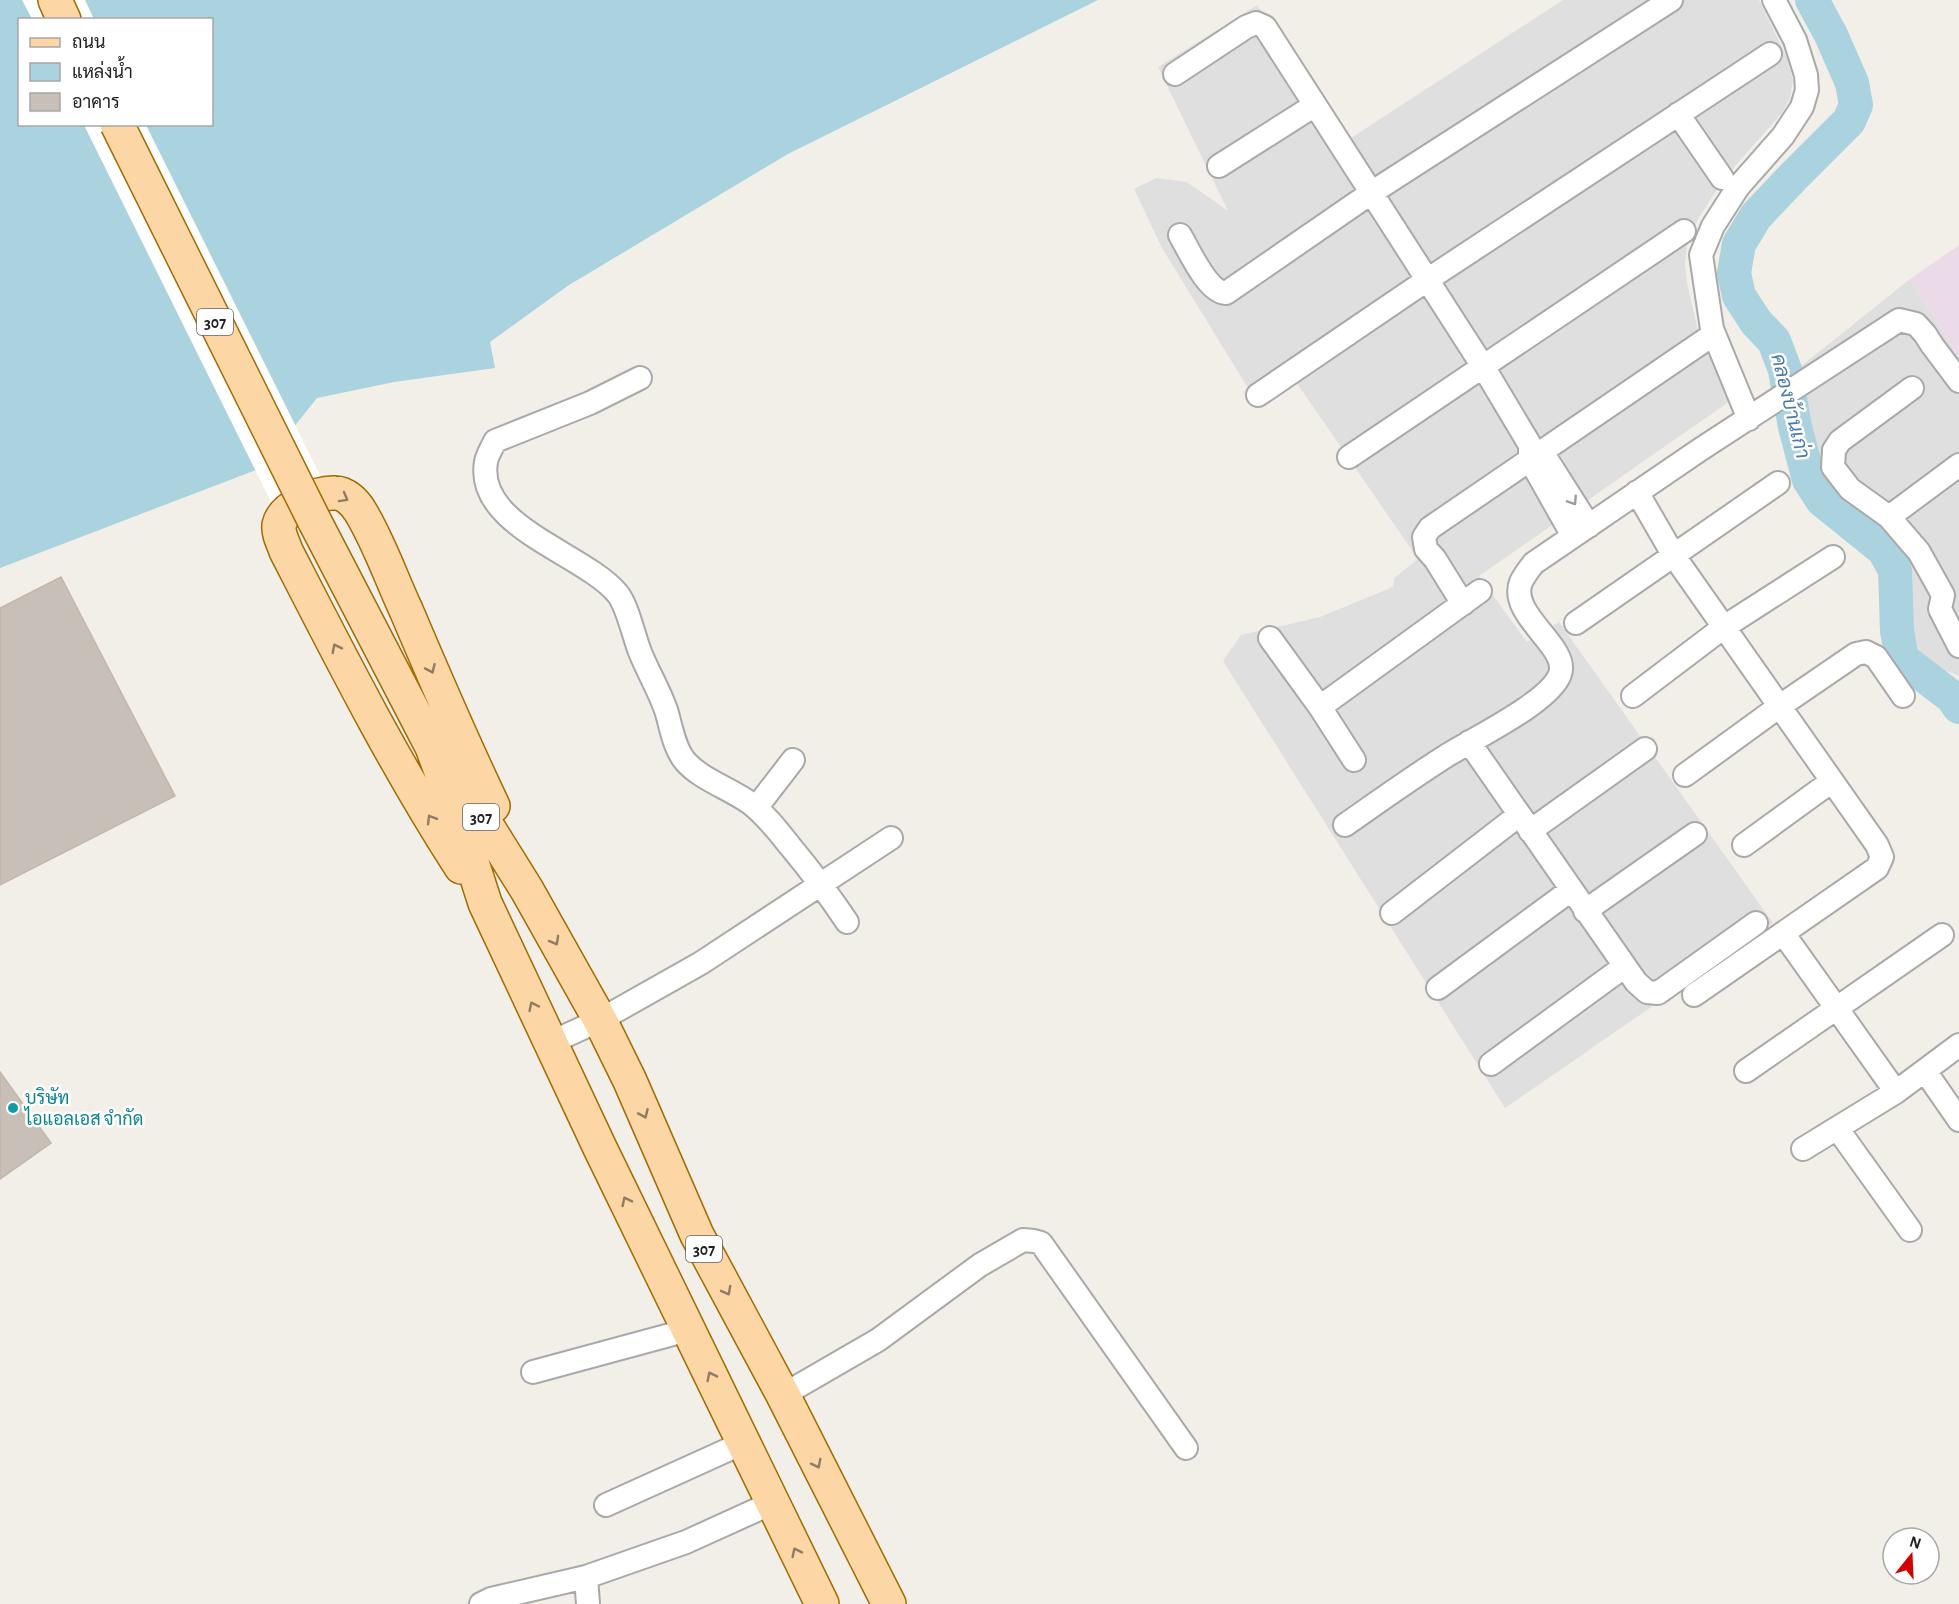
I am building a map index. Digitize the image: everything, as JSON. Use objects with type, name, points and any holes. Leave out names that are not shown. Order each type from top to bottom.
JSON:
[{"type":"main road","points":[[55,0],[63,18]]},
{"type":"main road","name":"307","points":[[118,126],[314,520],[432,747],[456,812],[485,903],[550,1043],[822,1604]]},
{"type":"main road","points":[[485,903],[399,766],[286,551],[279,534],[279,523],[294,505],[323,494],[336,493],[344,495],[360,511],[503,828],[527,890]]},
{"type":"main road","name":"307","points":[[432,747],[474,805],[527,890],[600,1020],[630,1081],[697,1235],[783,1395],[889,1604]]},
{"type":"street","points":[[1179,235],[1210,285],[1221,293],[1226,293],[1371,193],[1671,0]]},
{"type":"street","points":[[1753,416],[1714,334],[1701,255],[1713,226],[1738,187],[1783,136],[1802,107],[1807,90],[1806,75],[1795,40],[1774,0]]},
{"type":"street","points":[[1175,74],[1246,27],[1256,23],[1265,27],[1484,368],[1581,531]]},
{"type":"street","points":[[1258,395],[1427,280],[1770,54]]},
{"type":"street","points":[[1220,166],[1315,105]]},
{"type":"street","points":[[1678,114],[1722,178]]},
{"type":"street","points":[[1349,457],[1684,231]]},
{"type":"street","points":[[1345,825],[1443,758],[1536,702],[1554,685],[1561,673],[1561,663],[1556,652],[1519,601],[1520,584],[1534,563],[1701,448],[1899,320],[1916,324],[1959,381]]},
{"type":"street","points":[[1320,706],[1472,597],[1426,549],[1424,537],[1430,528],[1534,452],[1714,334]]},
{"type":"street","points":[[640,378],[590,403],[495,441],[486,461],[486,481],[500,509],[530,534],[605,580],[619,595],[640,652],[661,695],[677,746],[685,761],[756,808],[821,883],[848,922]]},
{"type":"street","points":[[1912,388],[1840,441],[1834,450],[1833,467],[1850,489],[1889,517],[1951,589],[1940,609],[1959,646]]},
{"type":"street","points":[[1889,517],[1959,465]]},
{"type":"street","points":[[1576,623],[1778,483]]},
{"type":"street","points":[[1637,492],[1674,556],[1833,781],[1877,845],[1882,857],[1878,868],[1694,995]]},
{"type":"street","points":[[1633,696],[1724,627],[1833,556]]},
{"type":"street","points":[[1270,638],[1320,706],[1354,760]]},
{"type":"street","points":[[1685,775],[1856,654],[1866,652],[1876,657],[1903,696]]},
{"type":"street","points":[[1469,742],[1636,982],[1647,992],[1658,993],[1756,923]]},
{"type":"street","points":[[1392,912],[1524,823],[1645,749]]},
{"type":"street","points":[[756,808],[793,760]]},
{"type":"street","points":[[1744,845],[1833,781]]},
{"type":"street","points":[[1585,910],[1695,834]]},
{"type":"street","points":[[550,1043],[600,1020],[701,963],[891,838]]},
{"type":"street","points":[[1438,988],[1571,890]]},
{"type":"street","points":[[1783,933],[1896,1092]]},
{"type":"street","points":[[1746,1071],[1942,935]]},
{"type":"street","points":[[1491,1064],[1625,966]]},
{"type":"street","points":[[1803,1149],[1896,1092],[1959,1046]]},
{"type":"street","points":[[1925,1071],[1959,1120]]},
{"type":"street","points":[[1837,1128],[1910,1230]]},
{"type":"street","points":[[783,1395],[878,1340],[980,1266],[1023,1240],[1034,1241],[1041,1244],[1186,1448]]},
{"type":"street","points":[[533,1372],[688,1330]]},
{"type":"street","points":[[606,1505],[743,1443]]},
{"type":"street","points":[[481,1604],[491,1599],[586,1577],[686,1542],[772,1503]]},
{"type":"street","points":[[586,1577],[588,1604]]},
{"type":"shaded area","points":[[1563,0],[1759,0],[1787,58],[1793,80],[1790,98],[1782,113],[1729,173],[1697,221],[1687,245],[1685,264],[1687,283],[1698,331],[1730,401],[1479,576],[1527,642],[1559,622],[1773,923],[1505,1108],[1223,661],[1241,635],[1320,617],[1393,587],[1394,578],[1418,559],[1294,379],[1255,407],[1244,392],[1248,388],[1162,248],[1134,189],[1156,178],[1187,182],[1228,211],[1158,67],[1257,5],[1348,140]]},
{"type":"shaded area","points":[[1959,245],[1959,358],[1910,279]]},
{"type":"shaded area","points":[[1910,279],[1959,358],[1959,676],[1922,662],[1910,648],[1904,631],[1912,581],[1908,557],[1890,537],[1835,496],[1819,476],[1800,367]]},
{"type":"water","points":[[0,0],[1098,0],[788,154],[569,285],[490,342],[495,368],[394,382],[317,398],[261,468],[0,568]]},
{"type":"pier","points":[[22,0],[85,0],[94,18],[31,18]]},
{"type":"pier","points":[[84,126],[146,126],[337,509],[287,534]]},
{"type":"building","points":[[61,577],[175,796],[0,885],[0,608]]},
{"type":"building","name":"บริษัท ไอแอลเอส จำกัด","points":[[0,1072],[51,1143],[0,1179]]},
{"type":"waterway","name":"คลองบ้านเก่า","points":[[1812,0],[1831,35],[1852,83],[1856,105],[1849,121],[1756,216],[1739,244],[1734,273],[1739,296],[1756,322],[1774,341],[1785,370],[1795,427],[1809,480],[1822,500],[1884,550],[1895,570],[1897,631],[1902,659],[1952,697],[1959,707]]},
{"type":"place","name":"บริษัท ไอแอลเอส จำกัด","points":[[13,1108]]}]
